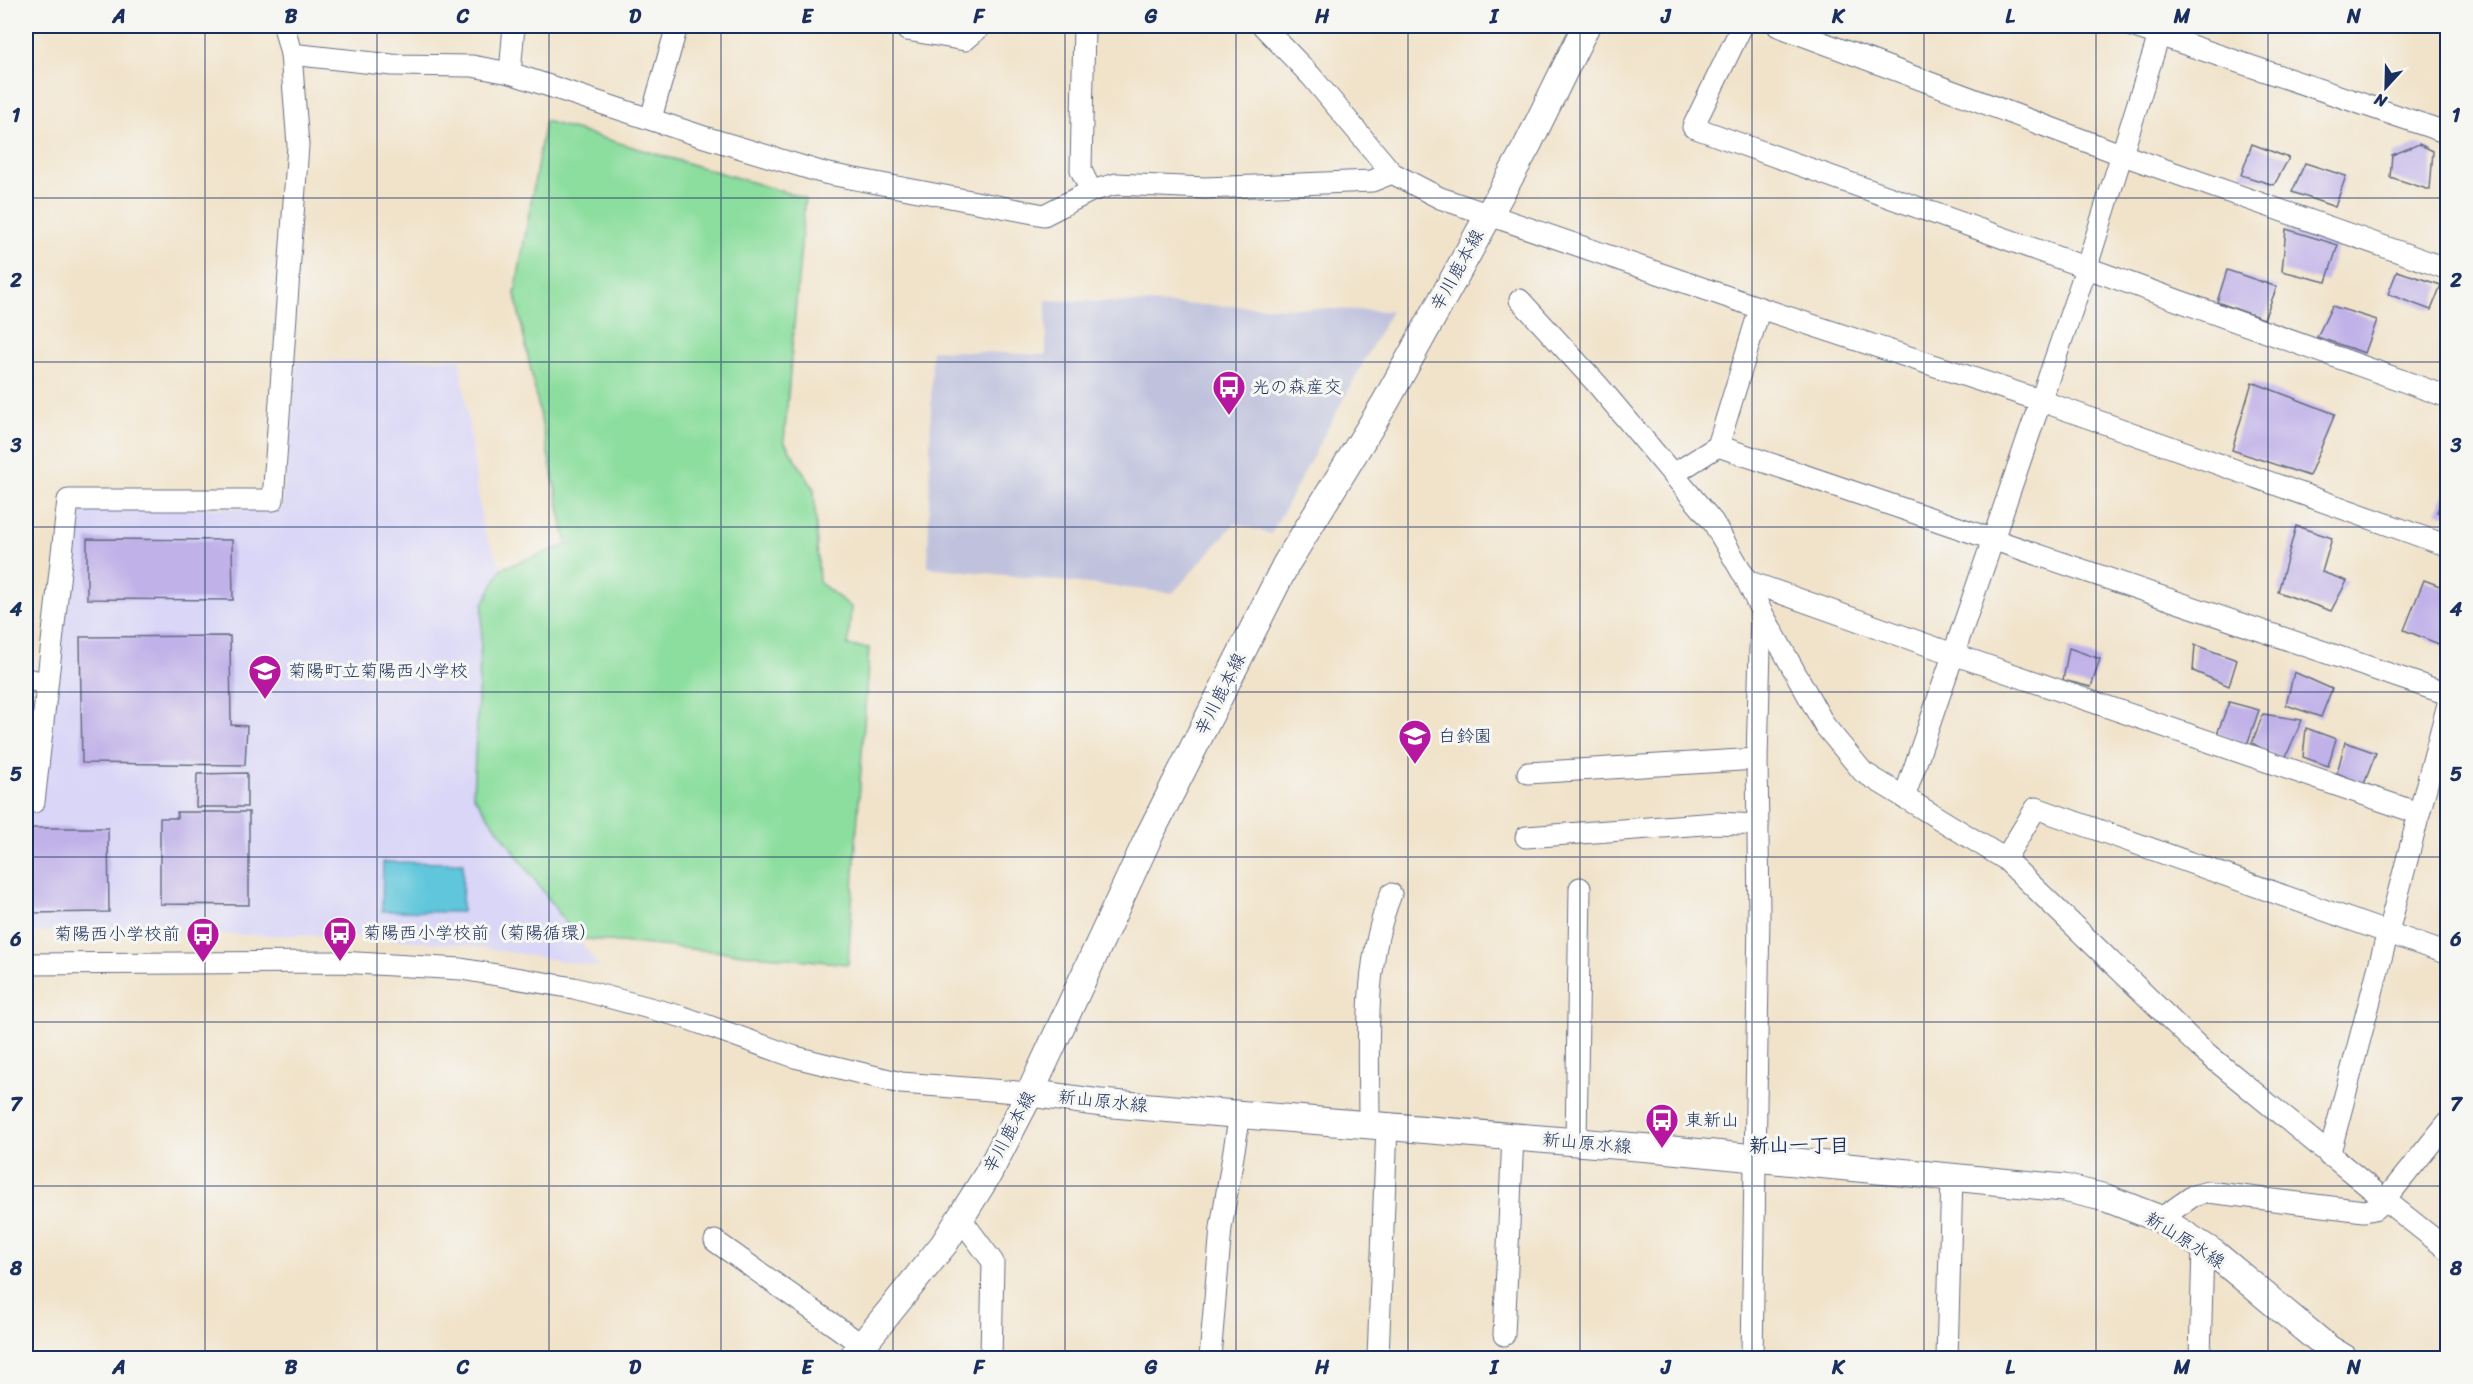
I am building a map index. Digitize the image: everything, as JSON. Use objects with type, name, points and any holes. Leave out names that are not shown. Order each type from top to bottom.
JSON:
[{"type":"main road","name":"辛川鹿本線","points":[[857,1352],[944,1244],[988,1174],[1030,1093],[1150,834],[1286,564],[1385,403],[1527,146],[1586,26]]},
{"type":"main road","name":"新山原水線","points":[[1030,1093],[1101,1103],[1378,1124],[2064,1188],[2106,1198],[2160,1220],[2203,1246],[2329,1350],[2344,1359]]},
{"type":"street","points":[[26,800],[34,802],[68,500],[273,500],[298,145],[291,54],[284,26]]},
{"type":"street","points":[[510,73],[514,26]]},
{"type":"street","points":[[651,118],[677,26]]},
{"type":"street","points":[[908,26],[906,30],[965,40],[981,26]]},
{"type":"street","points":[[1084,26],[1081,170],[1091,191]]},
{"type":"street","points":[[1263,26],[1311,76],[1392,173],[1440,198],[1760,308],[2039,400],[2448,546]]},
{"type":"street","points":[[1742,26],[1693,126],[2448,398]]},
{"type":"street","points":[[1778,26],[2123,154],[2448,269]]},
{"type":"street","points":[[2132,26],[2161,30],[2448,134]]},
{"type":"street","points":[[1904,798],[2039,400],[2086,269],[2161,30]]},
{"type":"street","points":[[291,54],[392,65],[472,66],[510,73],[824,173],[1044,215],[1091,191],[1116,184],[1205,188],[1372,181],[1392,173]]},
{"type":"street","points":[[1520,300],[1598,384],[1713,522],[1825,726],[1863,772],[2005,859],[2199,1047],[2448,1250]]},
{"type":"street","points":[[1674,474],[1718,446],[1760,308]]},
{"type":"street","points":[[1718,446],[2448,694]]},
{"type":"street","points":[[1747,581],[2418,813]]},
{"type":"street","points":[[1752,1359],[1759,913],[1757,759],[1761,611]]},
{"type":"street","points":[[26,679],[46,683]]},
{"type":"street","points":[[2329,1155],[2448,704]]},
{"type":"street","points":[[1527,773],[1757,759]]},
{"type":"street","points":[[2005,859],[2036,808],[2448,954]]},
{"type":"street","points":[[1526,837],[1717,823],[1758,825]]},
{"type":"street","points":[[1576,1142],[1580,888]]},
{"type":"street","points":[[1378,1359],[1378,1124],[1370,979],[1380,922],[1391,894]]},
{"type":"street","points":[[26,964],[340,962],[461,969],[574,988],[683,1017],[795,1057],[901,1083],[1030,1093]]},
{"type":"street","points":[[1210,1359],[1221,1228],[1240,1114]]},
{"type":"street","points":[[2160,1220],[2193,1196],[2208,1192],[2364,1211],[2374,1209],[2385,1200],[2448,1122]]},
{"type":"street","points":[[1504,1335],[1513,1136]]},
{"type":"street","points":[[1947,1359],[1952,1176]]},
{"type":"street","points":[[961,1219],[993,1262],[991,1359]]},
{"type":"street","points":[[715,1241],[857,1352]]},
{"type":"street","points":[[2200,1359],[2203,1246]]},
{"type":"shaded area","points":[[1046,300],[1391,311],[1271,534],[1235,523],[1173,593],[928,567],[932,350],[1046,355]]},
{"type":"shaded area","name":"菊陽町立菊陽西小学校","points":[[460,359],[483,529],[502,568],[483,604],[473,795],[599,967],[464,945],[341,936],[26,932],[26,807],[73,520],[84,507],[282,508],[297,362]]},
{"type":"green space","points":[[545,121],[805,198],[784,441],[814,489],[819,582],[851,607],[848,646],[869,648],[848,964],[577,938],[473,795],[483,604],[502,568],[567,545],[515,294]]},
{"type":"water","points":[[383,862],[463,863],[462,912],[382,911]]},
{"type":"building","points":[[2252,144],[2289,158],[2274,185],[2241,175]]},
{"type":"building","points":[[2419,144],[2433,151],[2430,190],[2390,177],[2392,155]]},
{"type":"building","points":[[2305,163],[2346,176],[2335,207],[2292,192]]},
{"type":"building","points":[[2286,229],[2338,245],[2326,282],[2282,271]]},
{"type":"building","points":[[2227,270],[2277,287],[2264,319],[2217,302]]},
{"type":"building","points":[[2397,271],[2441,285],[2431,310],[2388,294]]},
{"type":"building","points":[[2332,306],[2377,320],[2365,353],[2317,337]]},
{"type":"building","points":[[2252,382],[2335,414],[2309,476],[2232,450]]},
{"type":"building","points":[[2448,486],[2448,516],[2437,512]]},
{"type":"building","points":[[2296,526],[2332,538],[2322,572],[2347,581],[2331,611],[2278,592]]},
{"type":"building","points":[[87,539],[232,540],[233,600],[87,599]]},
{"type":"building","points":[[2424,580],[2448,589],[2446,647],[2404,630]]},
{"type":"building","points":[[230,636],[231,725],[247,726],[245,765],[82,763],[80,637]]},
{"type":"building","points":[[2195,645],[2237,660],[2229,686],[2193,671]]},
{"type":"building","points":[[2069,648],[2100,659],[2091,687],[2063,680]]},
{"type":"building","points":[[2294,672],[2332,689],[2321,717],[2286,705]]},
{"type":"building","points":[[2229,702],[2259,710],[2247,745],[2217,734]]},
{"type":"building","points":[[2263,714],[2302,720],[2284,761],[2252,743]]},
{"type":"building","points":[[2306,728],[2336,739],[2328,766],[2303,757]]},
{"type":"building","points":[[2345,742],[2376,753],[2364,784],[2337,773]]},
{"type":"building","points":[[247,773],[247,807],[196,807],[197,774]]},
{"type":"building","points":[[177,812],[249,812],[249,905],[160,904],[160,818],[177,818]]},
{"type":"building","points":[[26,828],[108,828],[109,912],[26,913]]},
{"type":"place","name":"光の森産交","points":[[1229,416]]},
{"type":"place","name":"菊陽町立菊陽西小学校","points":[[265,700]]},
{"type":"place","name":"白鈴園","points":[[1415,765]]},
{"type":"place","name":"菊陽西小学校前（菊陽循環）","points":[[340,962]]},
{"type":"place","name":"菊陽西小学校前","points":[[203,963]]},
{"type":"place","name":"東新山","points":[[1662,1149]]},
{"type":"district","name":"新山一丁目","points":[[1799,1145]]}]
